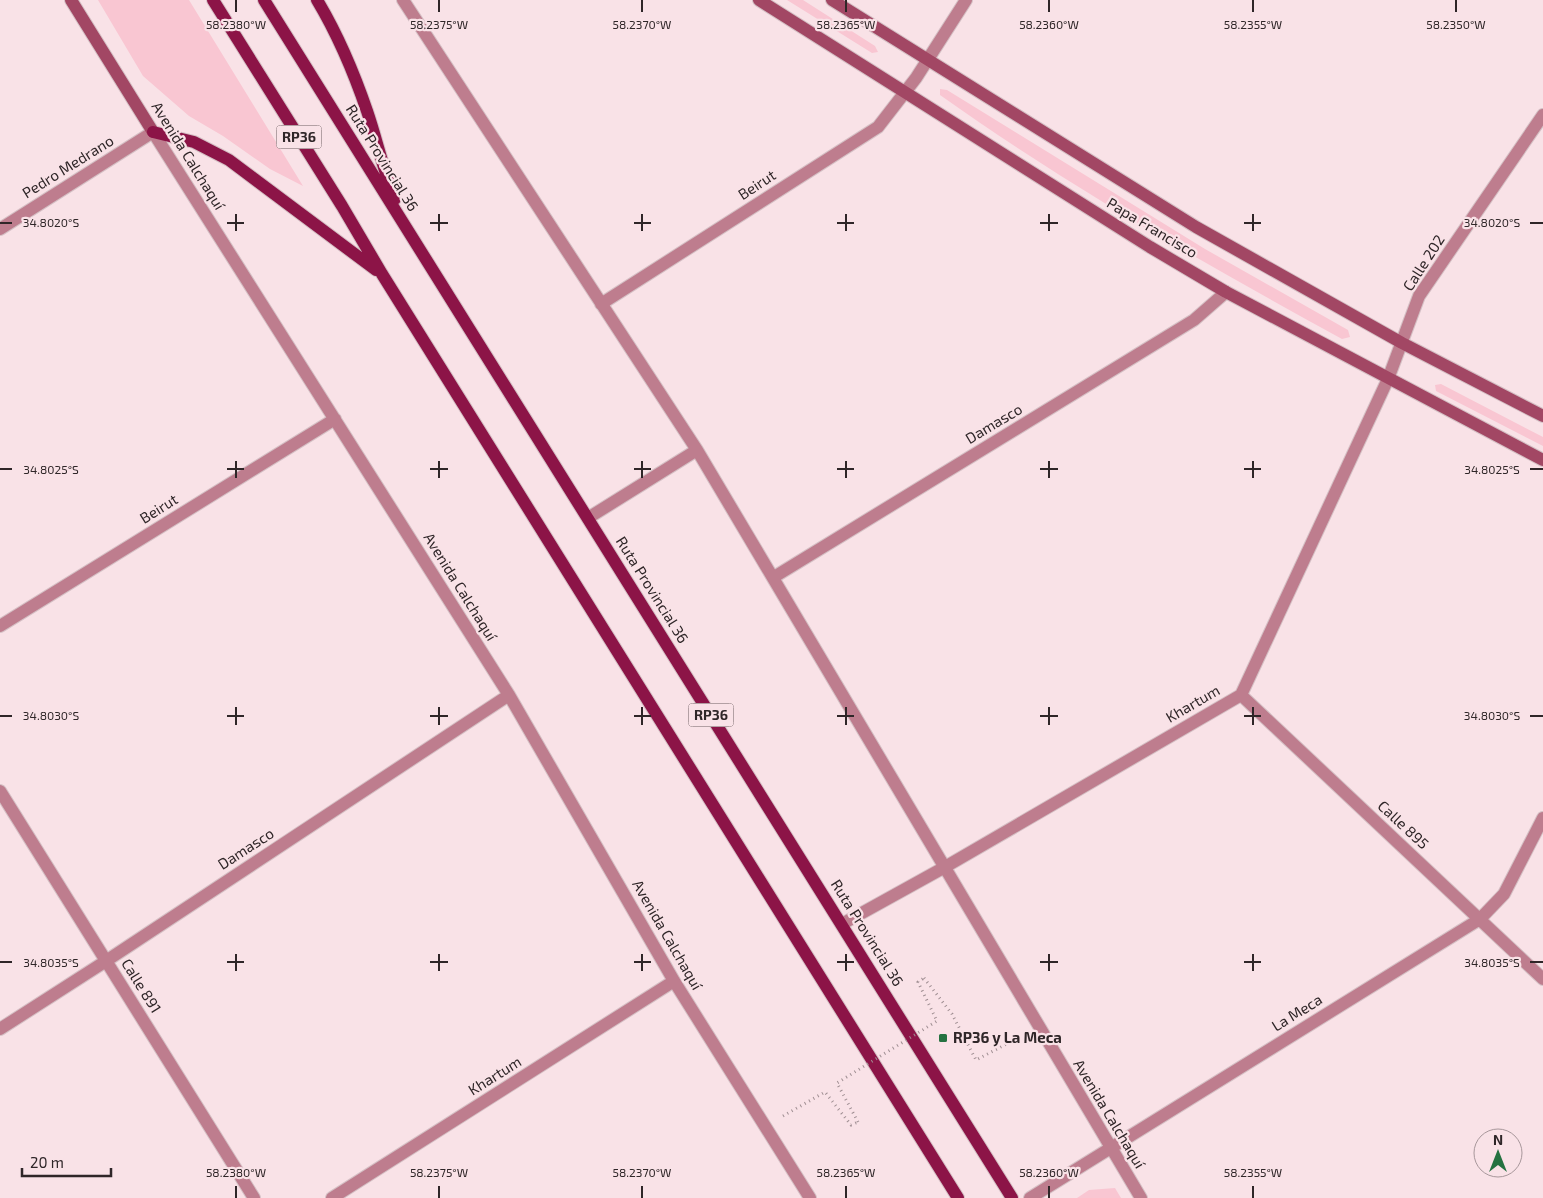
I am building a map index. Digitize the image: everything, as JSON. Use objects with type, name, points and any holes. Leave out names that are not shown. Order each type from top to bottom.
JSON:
[{"type":"main road","name":"Avenida Calchaquí","points":[[71,0],[153,132]]},
{"type":"main road","name":"RP36","points":[[213,0],[958,1198]]},
{"type":"main road","name":"Ruta Provincial 36","points":[[264,0],[1012,1198]]},
{"type":"main road","points":[[317,0],[346,56],[367,112],[385,172],[410,233]]},
{"type":"main road","name":"Papa Francisco","points":[[759,0],[1150,247],[1226,292],[1543,460]]},
{"type":"main road","name":"Papa Francisco","points":[[832,0],[1196,227],[1402,342],[1543,416]]},
{"type":"main road","points":[[153,132],[194,142],[229,160],[382,274]]},
{"type":"street","name":"Avenida Calchaquí","points":[[403,0],[697,450],[774,577],[1038,1028],[1140,1198]]},
{"type":"street","name":"Beirut","points":[[601,304],[878,126],[916,78],[966,0]]},
{"type":"street","name":"Calle 202","points":[[1394,361],[1419,296],[1543,114]]},
{"type":"street","name":"Pedro Medrano","points":[[0,229],[153,132]]},
{"type":"street","name":"Avenida Calchaquí","points":[[153,132],[509,695],[674,981],[810,1198]]},
{"type":"street","name":"Damasco","points":[[774,577],[1194,320],[1226,292]]},
{"type":"street","name":"Khartum","points":[[842,924],[945,867],[1241,695],[1388,378],[1394,361]]},
{"type":"street","name":"Beirut","points":[[0,626],[335,419]]},
{"type":"street","points":[[588,518],[697,450]]},
{"type":"street","name":"Damasco","points":[[0,1029],[106,962],[509,695]]},
{"type":"street","name":"Calle 895","points":[[1241,695],[1543,979]]},
{"type":"street","name":"Calle 891","points":[[0,790],[254,1198]]},
{"type":"street","name":"La Meca","points":[[1030,1198],[1480,919],[1504,894],[1543,818]]},
{"type":"street","name":"Khartum","points":[[332,1198],[674,981]]},
{"type":"path","points":[[765,1126],[825,1092],[851,1125],[858,1122],[837,1083],[937,1021],[918,982],[924,978],[952,1014],[976,1060],[1038,1028]]},
{"type":"shaded area","points":[[98,0],[189,0],[303,186],[270,169],[223,136],[189,116],[143,76]]},
{"type":"shaded area","points":[[787,0],[803,0],[875,46],[878,52],[872,53]]},
{"type":"shaded area","points":[[940,89],[947,90],[1205,249],[1348,330],[1350,337],[1342,339],[1138,223],[988,129],[940,95]]},
{"type":"shaded area","points":[[1441,384],[1543,437],[1543,446],[1436,391],[1435,385]]},
{"type":"shaded area","points":[[1115,1188],[1121,1198],[1077,1198],[1089,1190]]},
{"type":"place","name":"RP36 y La Meca","points":[[943,1038]]}]
